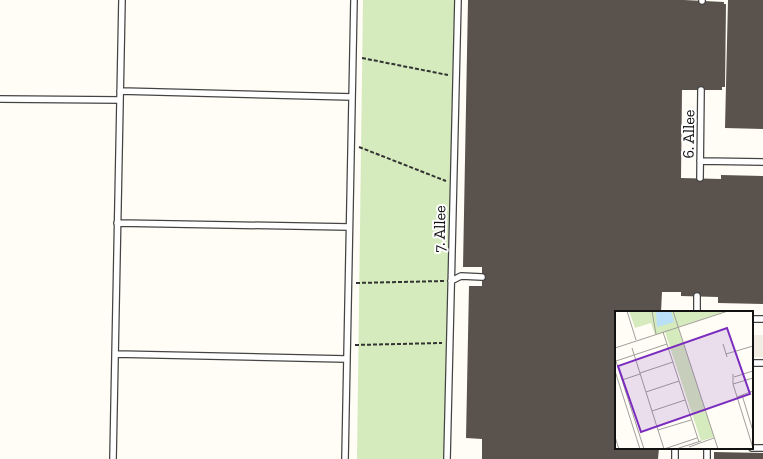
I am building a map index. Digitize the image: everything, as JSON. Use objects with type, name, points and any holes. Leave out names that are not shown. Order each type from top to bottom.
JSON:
[{"type":"lane","points":[[113,459],[122,0]]},
{"type":"lane","points":[[345,459],[346,346],[354,0]]},
{"type":"lane","name":"7. Allee","points":[[447,459],[458,0]]},
{"type":"lane","name":"6. Allee","points":[[700,178],[701,90]]},
{"type":"lane","points":[[120,91],[352,97]]},
{"type":"lane","points":[[0,99],[120,100]]},
{"type":"lane","points":[[700,161],[763,162]]},
{"type":"lane","points":[[117,223],[349,227]]},
{"type":"lane","points":[[451,281],[461,276],[482,277]]},
{"type":"lane","points":[[697,296],[697,311]]},
{"type":"lane","points":[[115,354],[346,359]]},
{"type":"path","points":[[353,56],[455,76]]},
{"type":"path","points":[[351,144],[453,183]]},
{"type":"path","points":[[348,283],[451,281]]},
{"type":"path","points":[[346,346],[450,343]]},
{"type":"green space","points":[[363,0],[458,0],[447,459],[357,459]]},
{"type":"shaded area","points":[[753,335],[763,335],[763,357],[753,357]]},
{"type":"building","points":[[468,0],[684,0],[724,2],[724,4],[726,4],[725,87],[722,87],[722,90],[682,90],[681,178],[721,179],[721,175],[763,176],[763,304],[718,303],[718,297],[681,296],[681,292],[662,292],[661,311],[615,311],[615,449],[659,449],[658,459],[482,459],[482,439],[466,438],[469,286],[482,286],[482,267],[463,267]]},
{"type":"building","points":[[728,0],[763,0],[763,129],[725,128]]},
{"type":"building","points":[[714,452],[763,453],[763,459],[714,459]]}]
